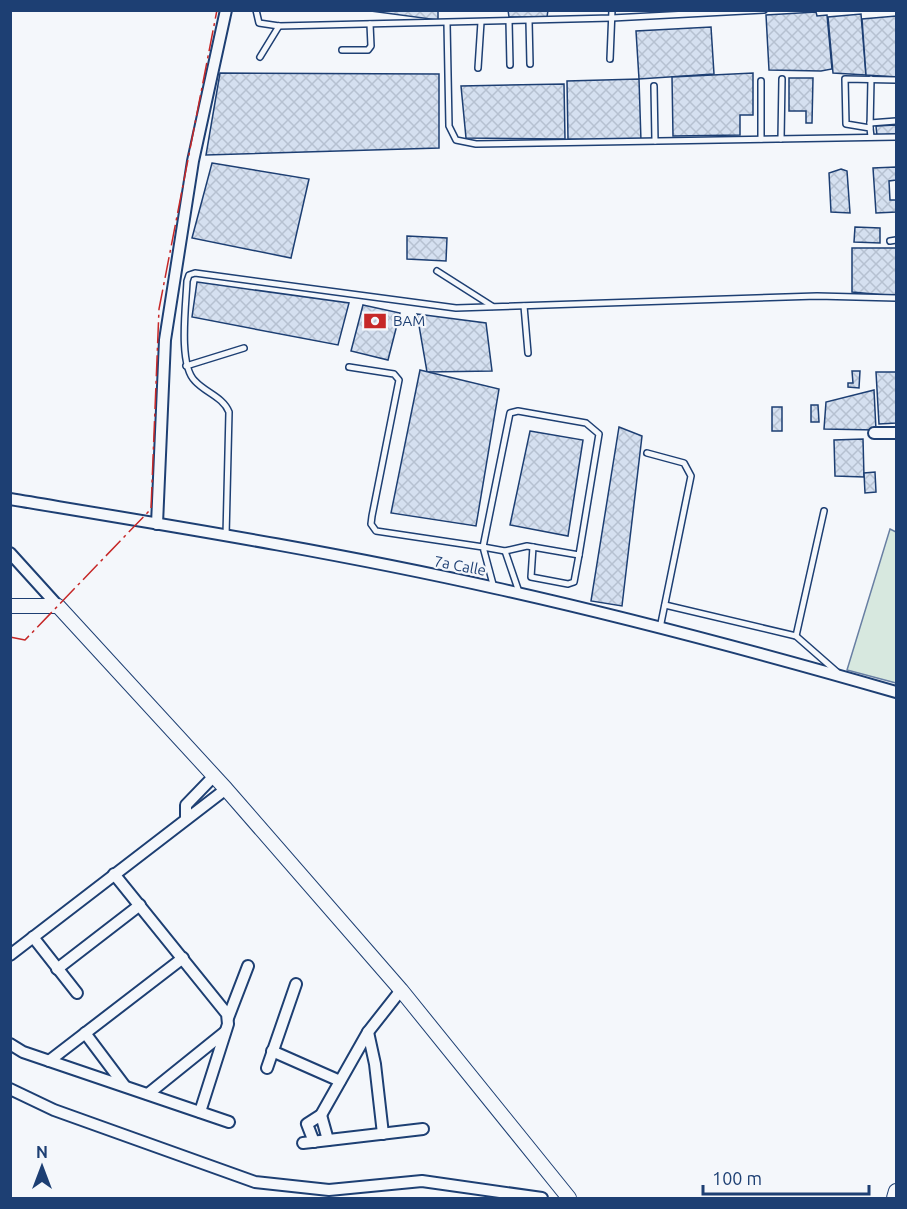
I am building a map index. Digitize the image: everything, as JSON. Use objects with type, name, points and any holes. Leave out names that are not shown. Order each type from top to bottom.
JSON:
[{"type":"street","points":[[157,524],[165,340],[193,161],[226,10]]},
{"type":"street","points":[[874,433],[897,433]]},
{"type":"street","name":"7a Calle","points":[[10,499],[157,524],[494,588],[752,650],[897,692]]},
{"type":"street","points":[[10,553],[226,789],[401,990],[569,1198]]},
{"type":"street","points":[[10,606],[58,606]]},
{"type":"street","points":[[186,819],[186,805],[214,776]]},
{"type":"street","points":[[10,955],[226,789]]},
{"type":"street","points":[[114,874],[225,1010],[228,1018]]},
{"type":"street","points":[[57,969],[140,905]]},
{"type":"street","points":[[33,937],[76,993]]},
{"type":"street","points":[[49,1061],[183,958]]},
{"type":"street","points":[[200,1112],[228,1018],[248,966]]},
{"type":"street","points":[[267,1068],[296,984]]},
{"type":"street","points":[[401,990],[368,1032],[321,1114],[307,1124],[309,1142],[423,1129]]},
{"type":"street","points":[[148,1094],[225,1032]]},
{"type":"street","points":[[368,1032],[375,1064],[383,1134]]},
{"type":"street","points":[[86,1033],[125,1085]]},
{"type":"street","points":[[10,1044],[49,1061],[229,1122]]},
{"type":"street","points":[[272,1051],[340,1080]]},
{"type":"street","points":[[10,1089],[54,1110],[255,1182],[329,1190],[422,1181],[470,1194],[542,1198]]},
{"type":"street","points":[[321,1114],[328,1140]]},
{"type":"street","points":[[346,1198],[351,1188]]},
{"type":"street","points":[[894,1198],[897,1191]]},
{"type":"lane","points":[[256,10],[259,23],[279,26],[591,19],[764,10]]},
{"type":"lane","points":[[590,10],[591,19]]},
{"type":"lane","points":[[610,59],[612,10]]},
{"type":"lane","points":[[508,21],[510,65]]},
{"type":"lane","points":[[529,21],[530,64]]},
{"type":"lane","points":[[478,68],[481,22]]},
{"type":"lane","points":[[447,23],[449,126],[456,140],[476,144],[897,137]]},
{"type":"lane","points":[[342,50],[368,50],[371,46],[370,24]]},
{"type":"lane","points":[[260,57],[279,26]]},
{"type":"lane","points":[[781,139],[782,79]]},
{"type":"lane","points":[[897,80],[845,79],[843,83],[846,124],[870,125],[897,121]]},
{"type":"lane","points":[[871,80],[871,137]]},
{"type":"lane","points":[[761,81],[761,139]]},
{"type":"lane","points":[[654,86],[655,141]]},
{"type":"lane","points":[[890,241],[897,240]]},
{"type":"lane","points":[[437,271],[493,307]]},
{"type":"lane","points":[[226,537],[229,412],[226,405],[196,382],[186,366],[187,281],[189,275],[195,273],[456,308],[818,296],[897,298]]},
{"type":"lane","points":[[524,306],[528,353]]},
{"type":"lane","points":[[186,366],[244,348]]},
{"type":"lane","points":[[349,367],[393,374],[399,380],[372,516],[371,524],[376,531],[505,551],[513,547],[533,547],[579,555]]},
{"type":"lane","points":[[494,588],[483,547],[508,420],[510,413],[518,411],[586,423],[599,434],[574,582],[568,584],[531,577],[533,547]]},
{"type":"lane","points":[[647,453],[684,463],[691,476],[660,628]]},
{"type":"lane","points":[[796,636],[824,511]]},
{"type":"lane","points":[[505,551],[520,594]]},
{"type":"lane","points":[[665,605],[796,636],[843,676]]},
{"type":"shaded area","points":[[890,529],[896,532],[896,683],[847,670]]},
{"type":"building","points":[[363,10],[438,10],[438,20]]},
{"type":"building","points":[[508,10],[548,10],[547,17],[509,17]]},
{"type":"building","points":[[816,12],[817,16],[827,15],[832,69],[821,71],[769,70],[766,15]]},
{"type":"building","points":[[861,14],[866,75],[833,73],[828,17]]},
{"type":"building","points":[[896,16],[896,77],[866,75],[862,19]]},
{"type":"building","points":[[711,27],[714,74],[639,79],[636,31]]},
{"type":"building","points":[[220,73],[439,74],[439,148],[206,155]]},
{"type":"building","points":[[753,73],[753,115],[740,115],[740,135],[673,136],[672,77]]},
{"type":"building","points":[[789,78],[813,78],[812,123],[806,123],[806,111],[789,111]]},
{"type":"building","points":[[639,79],[641,141],[568,139],[567,81]]},
{"type":"building","points":[[564,84],[565,139],[466,138],[461,86]]},
{"type":"building","points":[[896,125],[896,135],[877,136],[876,126]]},
{"type":"building","points":[[212,163],[309,179],[291,258],[192,238]]},
{"type":"building","points":[[896,167],[896,180],[889,181],[890,200],[896,200],[896,212],[876,213],[873,168]]},
{"type":"building","points":[[841,169],[847,171],[850,213],[831,212],[829,173]]},
{"type":"building","points":[[855,227],[880,228],[880,243],[854,242]]},
{"type":"building","points":[[407,236],[447,238],[446,261],[407,259]]},
{"type":"building","points":[[852,248],[896,248],[896,296],[852,292]]},
{"type":"building","points":[[197,282],[349,303],[338,345],[192,317]]},
{"type":"building","points":[[363,305],[400,313],[388,360],[351,351]]},
{"type":"building","points":[[417,314],[486,323],[492,371],[427,372]]},
{"type":"building","points":[[420,370],[499,389],[476,526],[391,513]]},
{"type":"building","points":[[852,371],[860,371],[859,388],[848,387],[848,383],[853,383]]},
{"type":"building","points":[[876,372],[896,372],[896,423],[879,424]]},
{"type":"building","points":[[874,390],[876,430],[824,429],[826,402]]},
{"type":"building","points":[[811,405],[818,405],[819,422],[811,422]]},
{"type":"building","points":[[772,407],[782,407],[782,431],[772,431]]},
{"type":"building","points":[[619,427],[642,436],[622,606],[591,601]]},
{"type":"building","points":[[530,431],[583,440],[568,536],[510,525]]},
{"type":"building","points":[[863,439],[864,477],[835,476],[834,440]]},
{"type":"building","points":[[875,472],[876,492],[865,493],[864,473]]},
{"type":"power","points":[[10,637],[25,640],[151,509],[159,309],[217,10]]},
{"type":"place","name":"BAM","points":[[375,321]]}]
